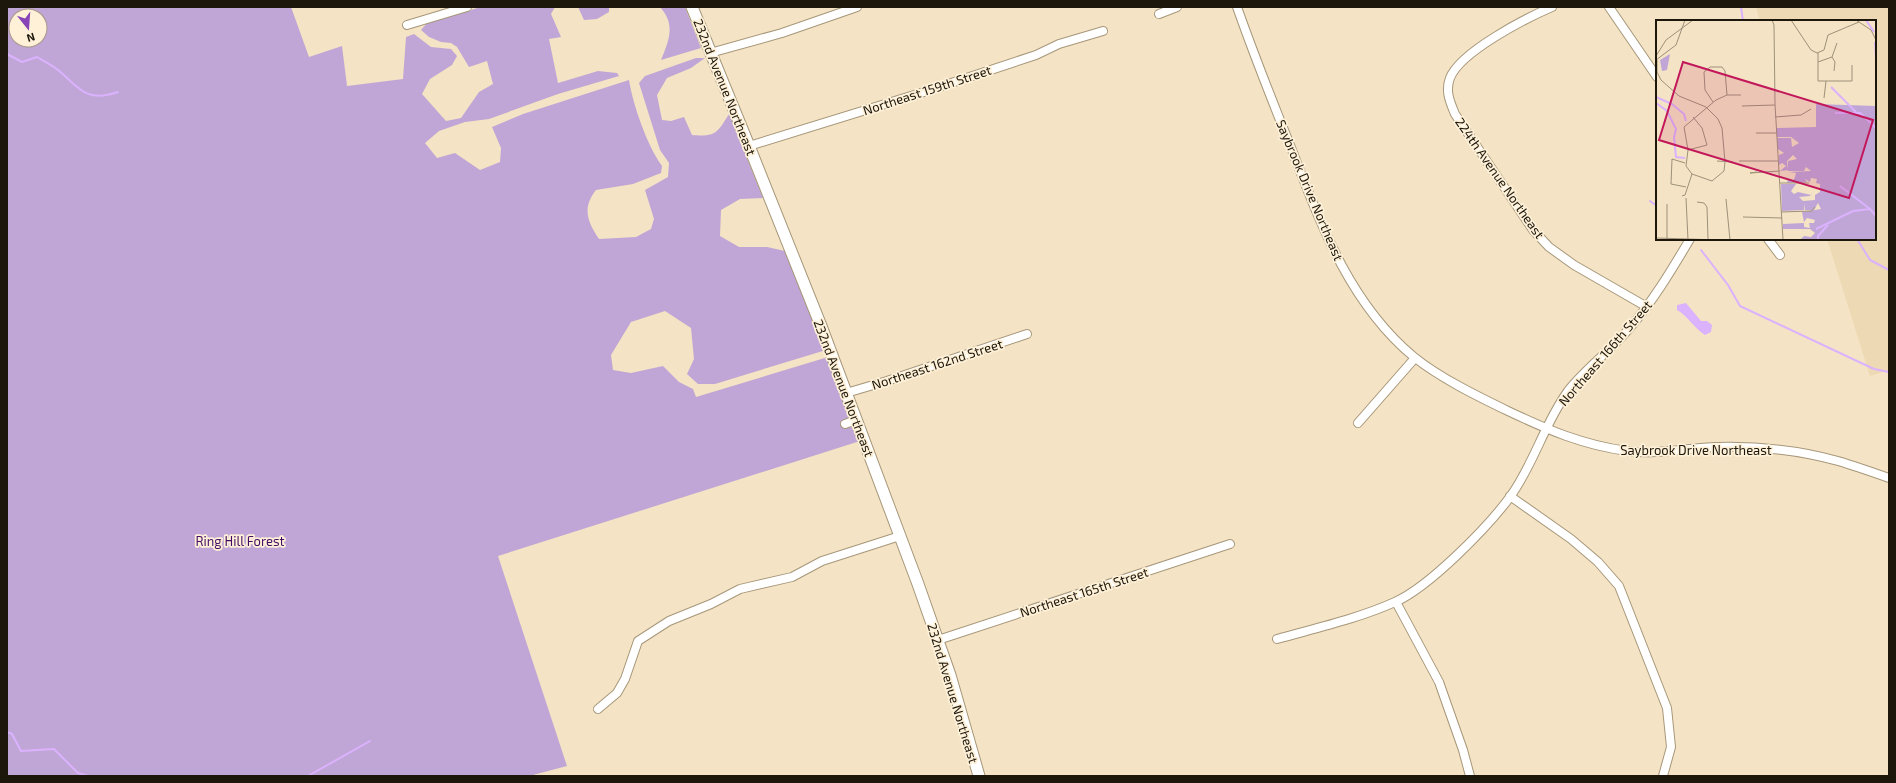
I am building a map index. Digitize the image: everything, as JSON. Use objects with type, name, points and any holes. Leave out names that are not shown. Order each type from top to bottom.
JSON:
[{"type":"street","points":[[407,25],[467,7]]},
{"type":"street","name":"232nd Avenue Northeast","points":[[692,7],[749,146],[846,392],[851,422],[900,536],[950,675],[979,776]]},
{"type":"street","points":[[710,53],[782,33],[857,7]]},
{"type":"street","points":[[1159,14],[1177,7]]},
{"type":"street","name":"Saybrook Drive Northeast","points":[[1237,7],[1300,172],[1330,243],[1355,290],[1383,326],[1415,358],[1459,385],[1547,429],[1580,442],[1631,452],[1664,452],[1717,447],[1762,448],[1806,454],[1838,461],[1889,478]]},
{"type":"street","name":"224th Avenue Northeast","points":[[1552,7],[1510,28],[1465,59],[1449,78],[1447,90],[1455,114],[1533,230],[1560,256],[1647,307]]},
{"type":"street","points":[[1609,7],[1656,76]]},
{"type":"street","name":"Northeast 159th Street","points":[[749,146],[924,92],[1036,54],[1059,44],[1103,31]]},
{"type":"street","name":"Northeast 166th Street","points":[[1277,640],[1361,615],[1396,602],[1447,564],[1484,528],[1510,496],[1559,405],[1569,390],[1626,332],[1647,307],[1689,240]]},
{"type":"street","points":[[1769,240],[1780,255]]},
{"type":"street","name":"Northeast 162nd Street","points":[[846,392],[887,381],[1027,334]]},
{"type":"street","points":[[1358,423],[1415,358]]},
{"type":"street","points":[[1510,496],[1571,539],[1598,562],[1619,586],[1667,708],[1671,747],[1662,776]]},
{"type":"street","points":[[598,710],[617,693],[625,679],[638,641],[668,621],[711,604],[740,589],[792,577],[822,561],[900,536]]},
{"type":"street","name":"Northeast 165th Street","points":[[938,640],[1230,544]]},
{"type":"street","points":[[1396,602],[1439,682],[1463,750],[1470,776]]},
{"type":"shaded area","points":[[1756,7],[1889,7],[1889,370],[1870,376],[1827,240],[1876,240],[1876,20],[1760,20]]},
{"type":"shaded area","points":[[1686,303],[1701,321],[1707,321],[1712,325],[1711,332],[1705,335],[1677,310],[1677,305]]},
{"type":"green space","name":"Ring Hill Forest","points":[[7,7],[291,7],[309,57],[342,46],[347,86],[403,79],[406,37],[414,34],[431,47],[451,49],[457,56],[452,65],[430,79],[422,94],[446,121],[461,118],[479,92],[493,84],[487,61],[469,67],[457,47],[451,43],[441,42],[429,37],[421,30],[427,23],[481,7],[555,7],[551,14],[561,37],[549,39],[558,83],[598,71],[617,73],[619,76],[558,94],[489,119],[465,122],[439,131],[425,143],[437,158],[455,153],[480,170],[500,162],[501,148],[492,127],[523,114],[629,80],[641,124],[656,157],[662,166],[661,173],[633,184],[596,190],[589,203],[588,214],[589,220],[599,239],[636,237],[651,229],[654,219],[645,190],[668,177],[669,163],[660,150],[639,83],[645,76],[696,58],[705,58],[691,68],[667,78],[657,95],[662,120],[671,121],[684,117],[692,135],[706,135],[718,130],[729,114],[763,198],[740,199],[721,210],[720,236],[739,247],[767,247],[785,251],[826,350],[715,384],[698,384],[687,374],[694,359],[691,328],[665,311],[631,322],[611,355],[613,370],[631,373],[663,366],[679,382],[693,389],[696,397],[828,357],[860,441],[498,556],[567,766],[529,776],[7,776]]},
{"type":"green space","points":[[578,7],[609,7],[609,12],[597,19],[584,20]]},
{"type":"green space","points":[[660,7],[685,7],[701,48],[661,60],[670,33],[668,20]]},
{"type":"waterway","points":[[1741,7],[1743,20]]},
{"type":"waterway","points":[[7,54],[22,62],[37,57],[56,68],[78,88],[90,95],[98,96],[118,92]]},
{"type":"waterway","points":[[1650,201],[1656,205]]},
{"type":"waterway","points":[[1858,240],[1870,260],[1889,270]]},
{"type":"waterway","points":[[1701,250],[1728,285],[1740,306],[1874,369],[1889,372]]},
{"type":"waterway","points":[[7,732],[12,734],[21,751],[54,749],[78,773],[88,776]]},
{"type":"waterway","points":[[308,776],[370,741]]}]
